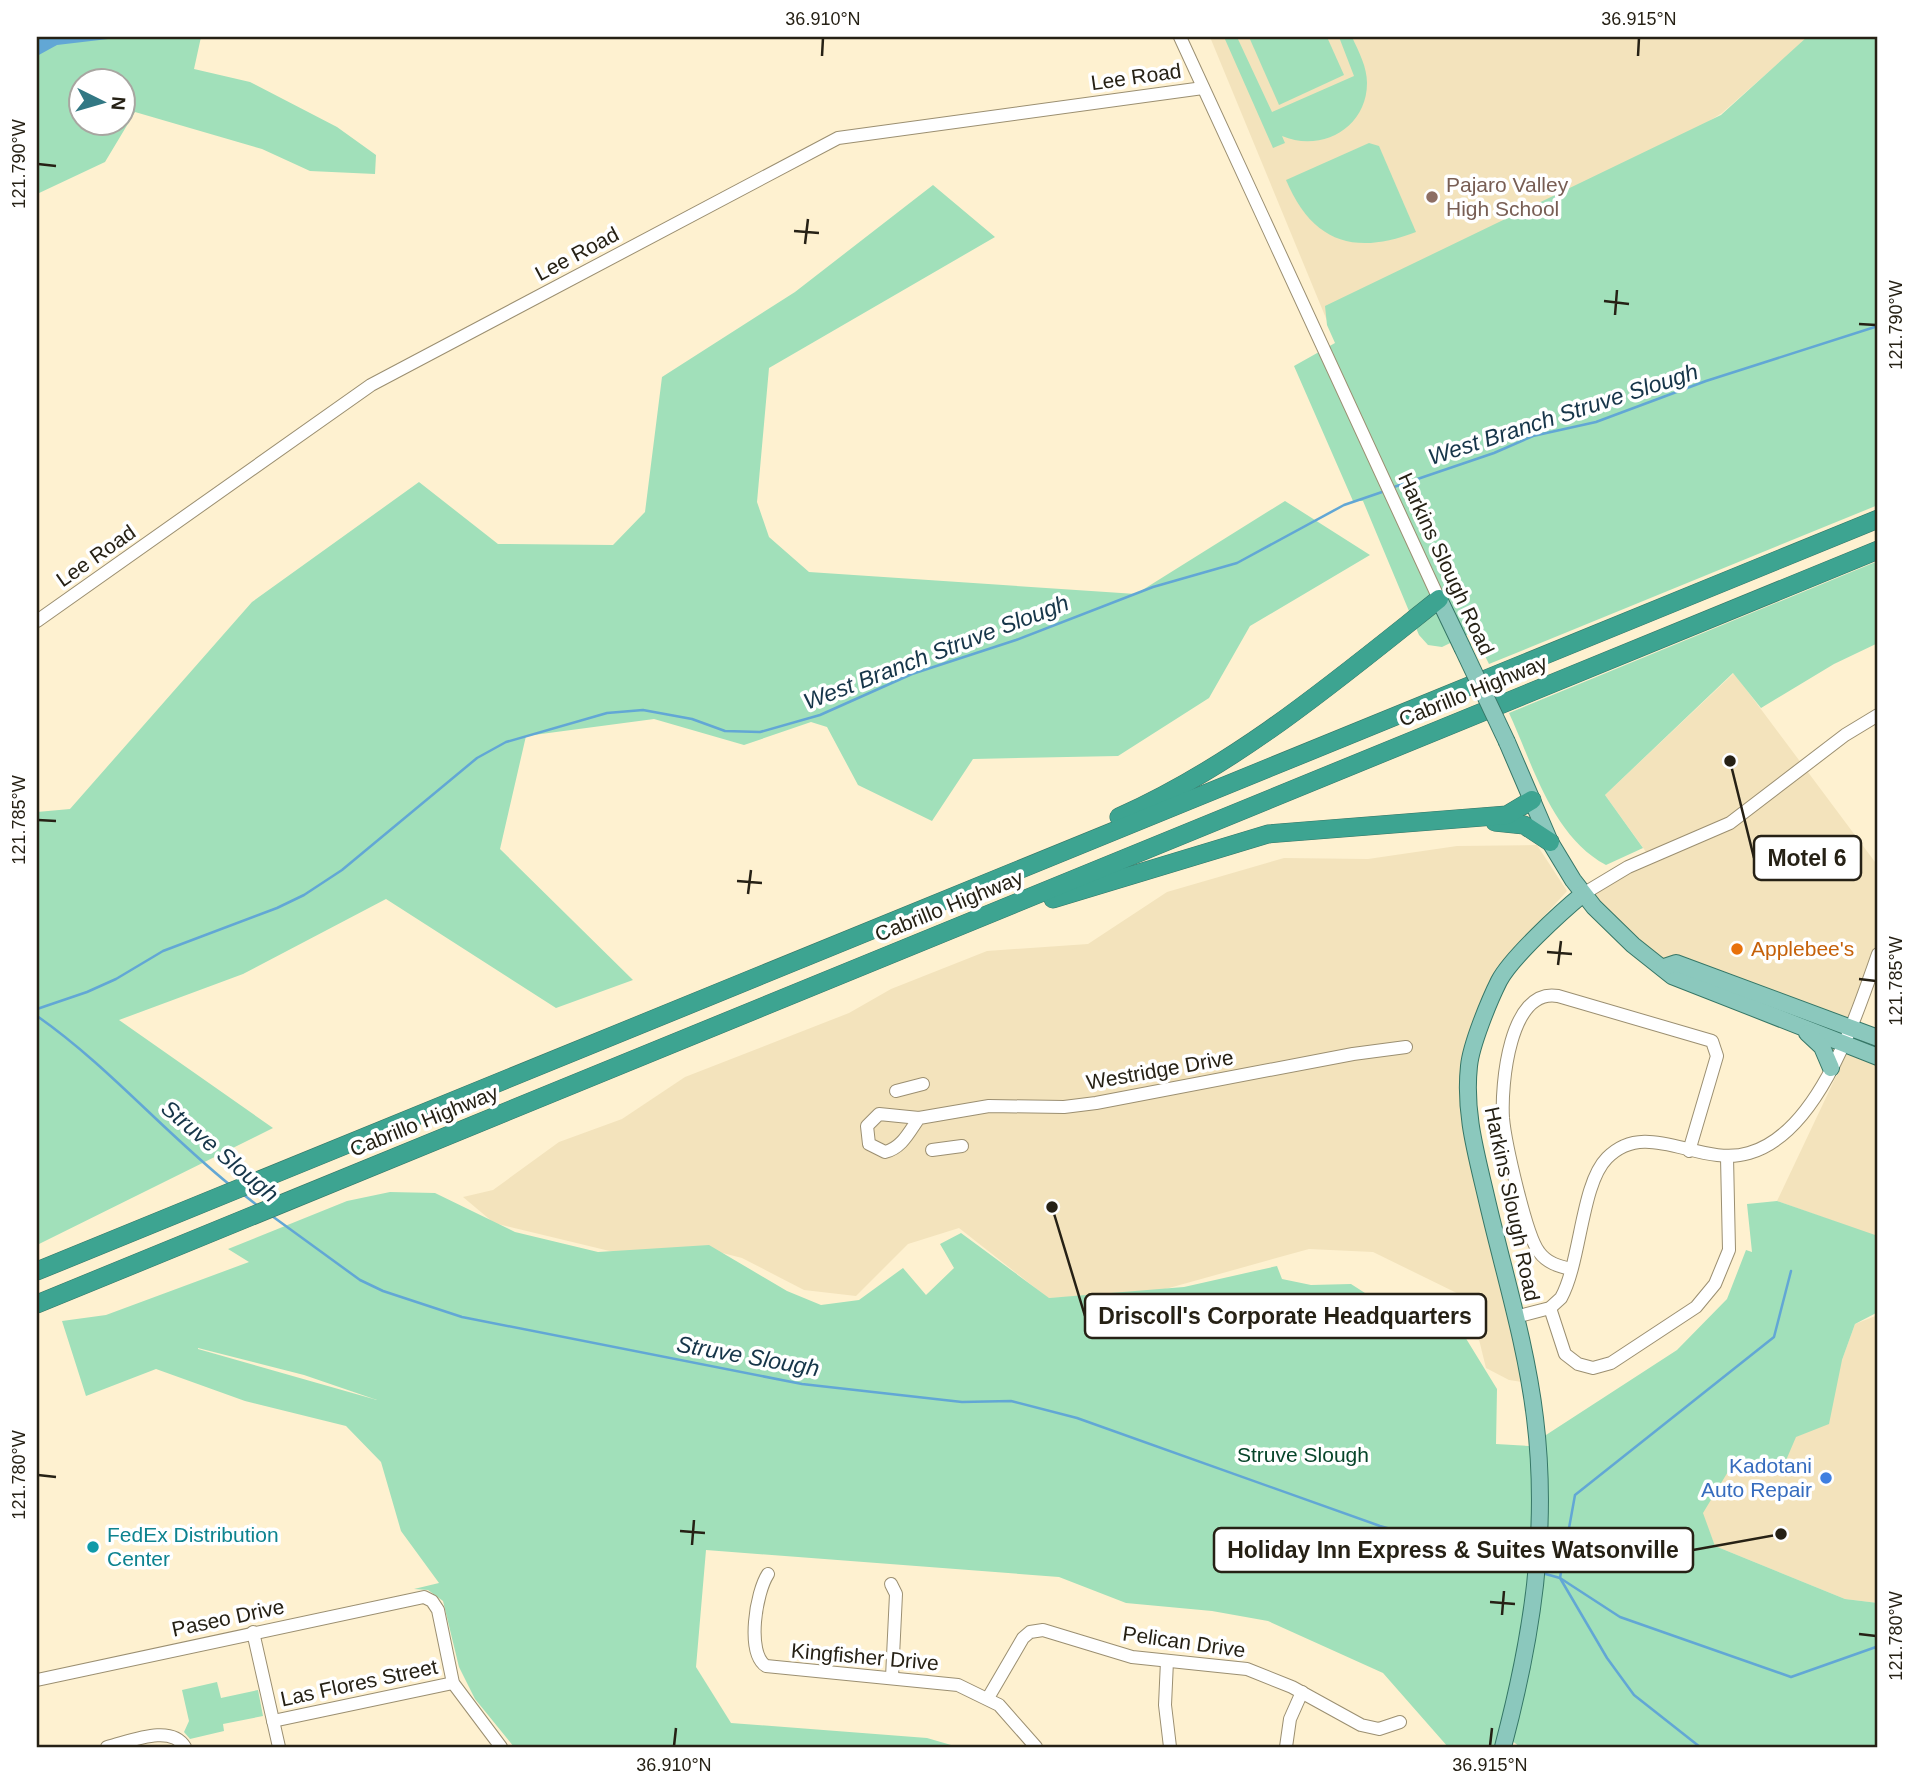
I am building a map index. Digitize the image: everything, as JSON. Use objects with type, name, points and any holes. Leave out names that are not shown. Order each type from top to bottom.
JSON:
[{"type":"highway","name":"Cabrillo Highway","points":[[37,1271],[1878,519]]},
{"type":"highway","name":"Cabrillo Highway","points":[[37,1304],[1878,550]]},
{"type":"highway","points":[[993,881],[1047,849],[1153,801],[1224,763],[1439,599]]},
{"type":"highway","points":[[1386,827],[1507,816],[1532,800]]},
{"type":"highway","points":[[966,924],[1255,837],[1291,831],[1504,822],[1524,825],[1550,842]]},
{"type":"main road","name":"Harkins Slough Road","points":[[1439,599],[1507,742],[1550,842],[1583,894],[1555,918],[1500,980],[1469,1064],[1468,1118],[1515,1317],[1535,1418],[1541,1491],[1538,1566],[1525,1664],[1503,1747]]},
{"type":"main road","points":[[1583,894],[1633,945],[1672,976],[1878,1057]]},
{"type":"main road","points":[[1664,967],[1676,964],[1878,1038]]},
{"type":"main road","points":[[1801,1026],[1822,1047],[1831,1068]]},
{"type":"street","name":"Harkins Slough Road","points":[[1180,37],[1439,599]]},
{"type":"street","name":"Lee Road","points":[[37,621],[371,385],[838,138],[1203,88]]},
{"type":"street","points":[[1583,894],[1628,867],[1730,823],[1845,735],[1878,715]]},
{"type":"street","points":[[1515,1317],[1550,1308],[1563,1294],[1597,1174],[1609,1156],[1626,1144],[1655,1141],[1689,1151],[1727,1157],[1754,1152],[1789,1128],[1815,1099],[1831,1068],[1878,954]]},
{"type":"street","points":[[1571,1269],[1547,1261],[1534,1243],[1505,1130],[1503,1092],[1506,1065],[1520,1022],[1531,1003],[1543,995],[1558,996],[1704,1037],[1714,1043],[1717,1056],[1689,1151]]},
{"type":"street","name":"Westridge Drive","points":[[919,1118],[989,1106],[1064,1107],[1096,1103],[1353,1054],[1406,1047]]},
{"type":"street","points":[[896,1091],[923,1084]]},
{"type":"street","points":[[932,1150],[962,1146]]},
{"type":"street","points":[[1550,1308],[1565,1354],[1577,1364],[1593,1368],[1611,1363],[1696,1307],[1716,1284],[1729,1250],[1727,1157]]},
{"type":"street","name":"Kingfisher Drive","points":[[768,1574],[760,1586],[754,1645],[761,1663],[775,1668],[947,1683],[988,1698],[1010,1715],[1036,1747]]},
{"type":"street","points":[[891,1584],[896,1594],[891,1677]]},
{"type":"street","name":"Paseo Drive","points":[[37,1680],[413,1597],[428,1598],[438,1611],[453,1683]]},
{"type":"street","name":"Pelican Drive","points":[[988,1698],[1023,1638],[1039,1629],[1115,1653],[1247,1669],[1302,1692],[1342,1717],[1361,1725],[1379,1728],[1400,1722]]},
{"type":"street","points":[[254,1632],[279,1747]]},
{"type":"street","points":[[1167,1661],[1165,1705],[1170,1747]]},
{"type":"street","points":[[453,1683],[501,1747]]},
{"type":"street","name":"Las Flores Street","points":[[273,1721],[453,1683]]},
{"type":"street","points":[[1286,1747],[1290,1719],[1302,1692]]},
{"type":"street","points":[[107,1747],[168,1734],[176,1737],[185,1747]]},
{"type":"shaded area","name":"Pajaro Valley High School","points":[[1210,37],[1808,37],[1722,113],[1550,221],[1337,345]]},
{"type":"shaded area","points":[[1734,673],[1878,866],[1878,939],[1847,1029],[1687,973],[1631,940],[1594,895],[1649,856],[1605,795]]},
{"type":"shaded area","points":[[1537,845],[1567,891],[1495,970],[1468,1041],[1466,1124],[1522,1382],[1509,1380],[1486,1368],[1469,1299],[1373,1252],[1309,1249],[1151,1293],[1048,1298],[959,1228],[908,1244],[856,1296],[804,1290],[742,1258],[703,1248],[622,1254],[494,1223],[463,1197],[493,1190],[559,1142],[622,1119],[685,1077],[849,1013],[891,989],[987,951],[1088,944],[1167,892],[1284,858],[1368,859],[1457,846]]},
{"type":"shaded area","points":[[1849,1049],[1878,1064],[1878,1237],[1777,1201]]},
{"type":"shaded area","points":[[1878,1315],[1878,1603],[1845,1599],[1715,1546],[1702,1513],[1734,1460],[1842,1360],[1855,1324]]},
{"type":"green space","points":[[37,37],[201,37],[194,69],[250,82],[337,127],[376,155],[375,174],[310,171],[262,149],[136,112],[136,66],[66,66],[66,136],[121,136],[105,162],[37,194]]},
{"type":"green space","points":[[1224,37],[1237,37],[1272,112],[1354,76],[1339,37],[1352,37],[1367,77],[1365,99],[1359,113],[1339,133],[1326,139],[1297,140],[1282,136],[1285,143],[1273,148]]},
{"type":"green space","points":[[1249,37],[1327,37],[1344,75],[1279,105]]},
{"type":"green space","points":[[1807,37],[1878,37],[1878,505],[1489,664],[1473,632],[1442,647],[1428,645],[1419,635],[1363,501],[1353,501],[1294,366],[1335,343],[1327,325],[1325,306],[1721,115]]},
{"type":"green space","points":[[1369,143],[1379,146],[1416,232],[1373,243],[1338,238],[1322,230],[1309,218],[1286,180]]},
{"type":"green space","name":"West Branch Struve Slough","points":[[933,185],[995,237],[769,368],[757,502],[769,537],[809,572],[1136,594],[1285,501],[1370,555],[1250,626],[1209,698],[1118,756],[973,759],[932,821],[858,785],[827,727],[811,722],[744,745],[654,719],[526,736],[500,849],[633,980],[556,1008],[386,899],[243,974],[119,1020],[273,1128],[37,1245],[37,812],[70,809],[252,602],[419,482],[498,544],[613,545],[645,512],[662,377],[795,292]]},
{"type":"green space","points":[[1878,561],[1878,643],[1834,664],[1761,708],[1733,673],[1605,795],[1643,848],[1606,865],[1587,852],[1571,836],[1546,798],[1509,713]]},
{"type":"green space","name":"Struve Slough","points":[[390,1192],[435,1193],[515,1232],[598,1252],[709,1245],[787,1291],[821,1305],[859,1300],[903,1268],[926,1295],[954,1268],[940,1244],[961,1233],[1049,1298],[1184,1287],[1277,1266],[1282,1279],[1311,1285],[1351,1284],[1407,1320],[1437,1314],[1462,1332],[1497,1389],[1496,1444],[1529,1446],[1677,1350],[1727,1299],[1746,1250],[1752,1252],[1747,1204],[1777,1201],[1878,1236],[1878,1312],[1855,1324],[1842,1360],[1829,1424],[1796,1437],[1784,1465],[1729,1470],[1703,1513],[1715,1546],[1845,1599],[1878,1603],[1878,1747],[1520,1747],[1502,1733],[1499,1747],[1448,1747],[1383,1673],[1268,1621],[1212,1611],[1126,1603],[1059,1577],[706,1550],[696,1667],[731,1723],[927,1738],[958,1747],[514,1747],[475,1699],[459,1667],[443,1601],[428,1590],[414,1589],[439,1583],[401,1531],[381,1462],[346,1426],[245,1401],[156,1369],[86,1396],[62,1321],[106,1315],[249,1262],[228,1249],[347,1201]],"holes":[[[198,1348],[304,1375],[377,1400]]]},
{"type":"green space","points":[[217,1682],[221,1698],[258,1690],[263,1716],[223,1724],[224,1731],[190,1739],[184,1732],[189,1721],[182,1690]]},
{"type":"water","points":[[37,37],[125,37],[57,45],[37,56]]},
{"type":"waterway","name":"West Branch Struve Slough","points":[[1391,488],[1494,453],[1533,436],[1596,422],[1706,381],[1878,326]]},
{"type":"waterway","name":"West Branch Struve Slough","points":[[37,1009],[87,992],[116,979],[163,951],[277,908],[304,895],[342,870],[477,758],[506,742],[607,713],[643,710],[692,719],[725,731],[760,732],[820,715],[912,674],[1016,640],[1153,587],[1237,563],[1344,505],[1385,491]]},
{"type":"waterway","name":"Struve Slough","points":[[37,1016],[87,1055],[230,1185]]},
{"type":"waterway","name":"Struve Slough","points":[[244,1195],[258,1206]]},
{"type":"waterway","name":"Struve Slough","points":[[272,1216],[360,1280],[383,1291],[462,1317],[802,1384],[962,1402],[1011,1401],[1077,1418],[1380,1526],[1529,1569]]},
{"type":"waterway","points":[[1791,1271],[1774,1337],[1575,1495],[1560,1578],[1620,1617],[1791,1677],[1876,1647]]},
{"type":"waterway","name":"Struve Slough","points":[[1542,1573],[1560,1578],[1607,1658],[1634,1695],[1700,1747]]},
{"type":"place","name":"Pajaro Valley High School","points":[[1432,197]]},
{"type":"place","name":"Motel 6","points":[[1730,761]]},
{"type":"place","name":"Applebee's","points":[[1737,949]]},
{"type":"place","name":"Driscoll's Corporate Headquarters","points":[[1052,1207]]},
{"type":"place","name":"Kadotani Auto Repair","points":[[1826,1478]]},
{"type":"place","name":"Holiday Inn Express & Suites Watsonville","points":[[1781,1534]]},
{"type":"place","name":"FedEx Distribution Center","points":[[93,1547]]}]
